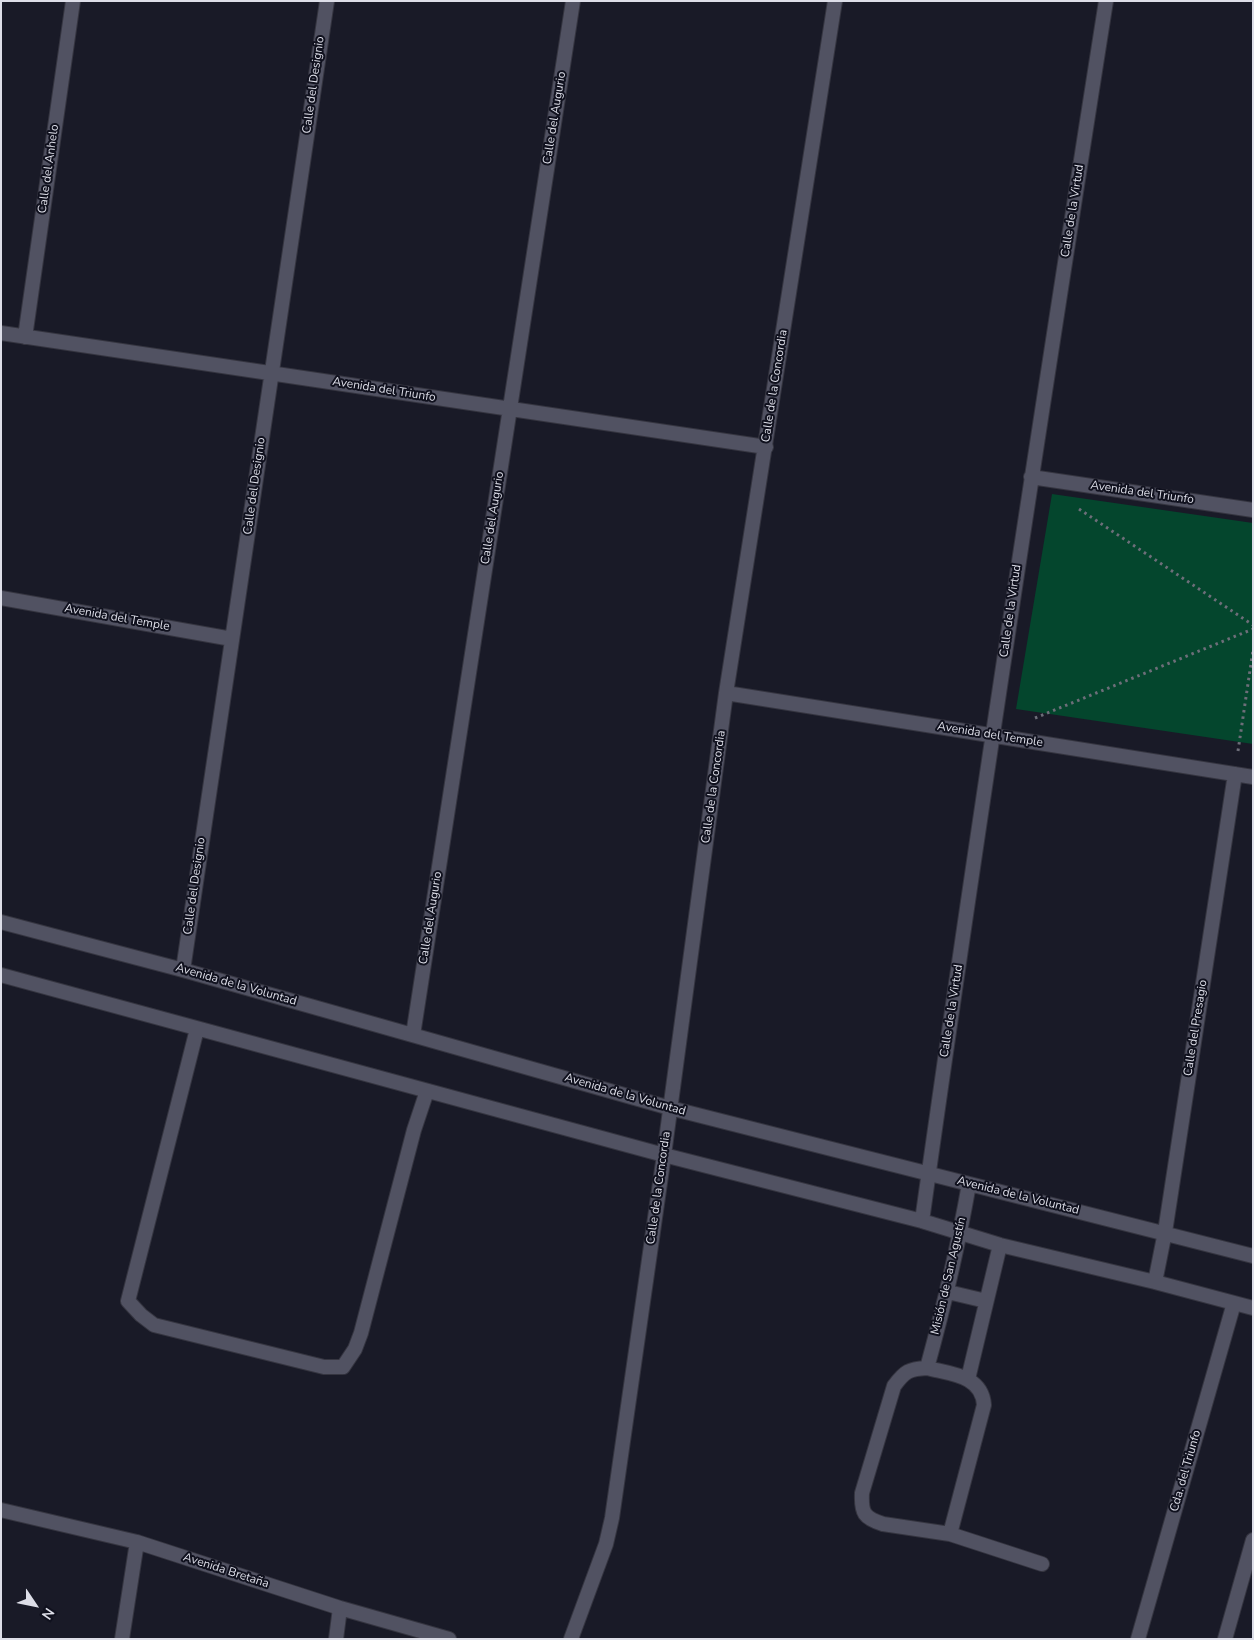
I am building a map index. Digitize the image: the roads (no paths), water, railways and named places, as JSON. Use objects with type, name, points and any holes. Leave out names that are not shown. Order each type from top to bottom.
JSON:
[{"type":"street","name":"Calle del Anhelo","points":[[25,337],[73,1]]},
{"type":"street","name":"Calle del Designio","points":[[183,970],[327,1]]},
{"type":"street","name":"Calle del Augurio","points":[[414,1035],[572,1]]},
{"type":"street","name":"Calle de la Concordia","points":[[571,1639],[606,1544],[612,1518],[664,1155],[726,693],[835,1]]},
{"type":"street","name":"Calle de la Virtud","points":[[922,1221],[1031,477],[1106,1]]},
{"type":"street","name":"Avenida del Triunfo","points":[[1,333],[766,447]]},
{"type":"street","name":"Avenida del Triunfo","points":[[1031,477],[1253,510]]},
{"type":"street","name":"Avenida del Temple","points":[[1,598],[232,639]]},
{"type":"street","name":"Avenida del Temple","points":[[726,693],[1253,777]]},
{"type":"street","name":"Calle del Presagio","points":[[1155,1282],[1165,1232],[1234,774]]},
{"type":"street","name":"Avenida de la Voluntad","points":[[1,922],[183,970],[670,1108],[1165,1232],[1253,1256]]},
{"type":"street","points":[[1,975],[664,1155],[922,1221],[1000,1245],[1155,1282],[1253,1308]]},
{"type":"street","points":[[196,1029],[128,1301],[154,1325],[324,1367],[343,1367],[356,1349],[361,1333],[411,1140],[427,1091]]},
{"type":"street","name":"Misión de San Agustín","points":[[927,1368],[948,1292],[969,1184]]},
{"type":"street","points":[[968,1379],[1000,1245]]},
{"type":"street","points":[[948,1292],[986,1301]]},
{"type":"street","name":"Cda. del Triunfo","points":[[1138,1639],[1234,1303]]},
{"type":"street","points":[[950,1534],[984,1405],[984,1395],[979,1387],[968,1379],[927,1368],[912,1369],[902,1374],[894,1386],[862,1493],[861,1505],[864,1514],[872,1521],[950,1534],[1042,1564]]},
{"type":"street","name":"Avenida Bretaña","points":[[1,1510],[138,1542],[340,1608],[449,1639]]},
{"type":"street","points":[[1225,1639],[1253,1540]]},
{"type":"street","points":[[122,1639],[138,1542]]},
{"type":"street","points":[[336,1639],[340,1608]]}]
